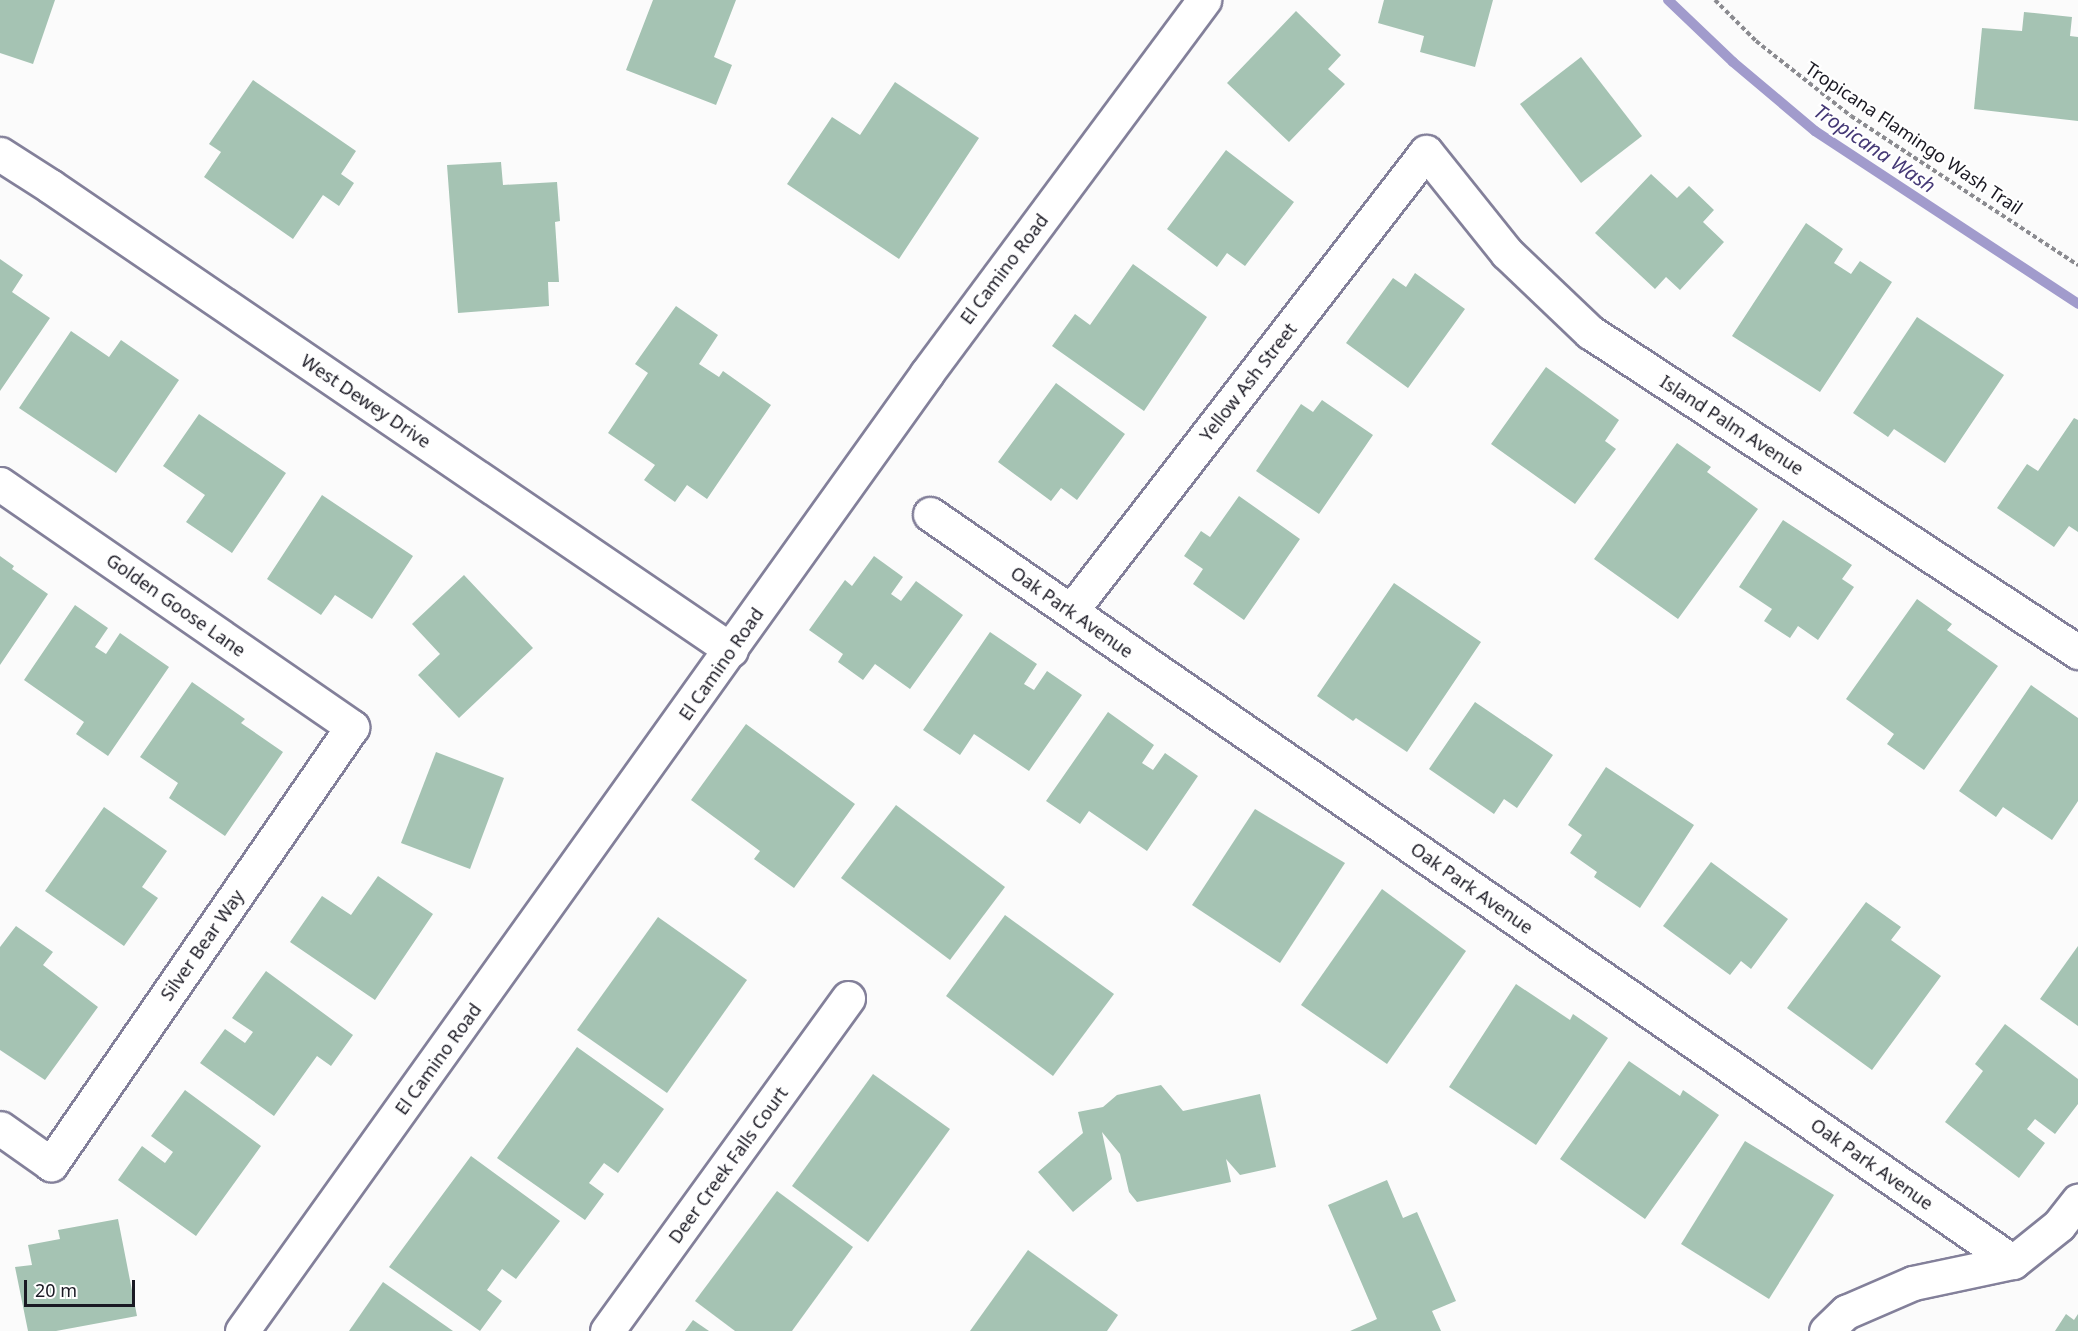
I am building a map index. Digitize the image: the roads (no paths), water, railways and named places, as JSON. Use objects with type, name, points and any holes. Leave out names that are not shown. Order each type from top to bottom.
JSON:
[{"type":"street","name":"El Camino Road","points":[[242,1331],[927,373],[1204,0]]},
{"type":"street","name":"Yellow Ash Street","points":[[1071,611],[1426,152]]},
{"type":"street","name":"Island Palm Avenue","points":[[1426,152],[1507,253],[1590,333],[2078,652]]},
{"type":"street","name":"West Dewey Drive","points":[[0,154],[60,192],[731,650]]},
{"type":"street","name":"Golden Goose Lane","points":[[0,484],[352,727]]},
{"type":"street","name":"Oak Park Avenue","points":[[930,514],[2013,1262]]},
{"type":"street","name":"Silver Bear Way","points":[[0,1128],[51,1164],[352,727]]},
{"type":"street","name":"Deer Creek Falls Court","points":[[607,1331],[848,998]]},
{"type":"street","points":[[1827,1331],[1846,1312],[1913,1282],[2013,1262],[2059,1225],[2078,1201]]},
{"type":"waterway","name":"Tropicana Wash","points":[[1668,0],[1733,62],[1815,131],[2078,304]]}]
